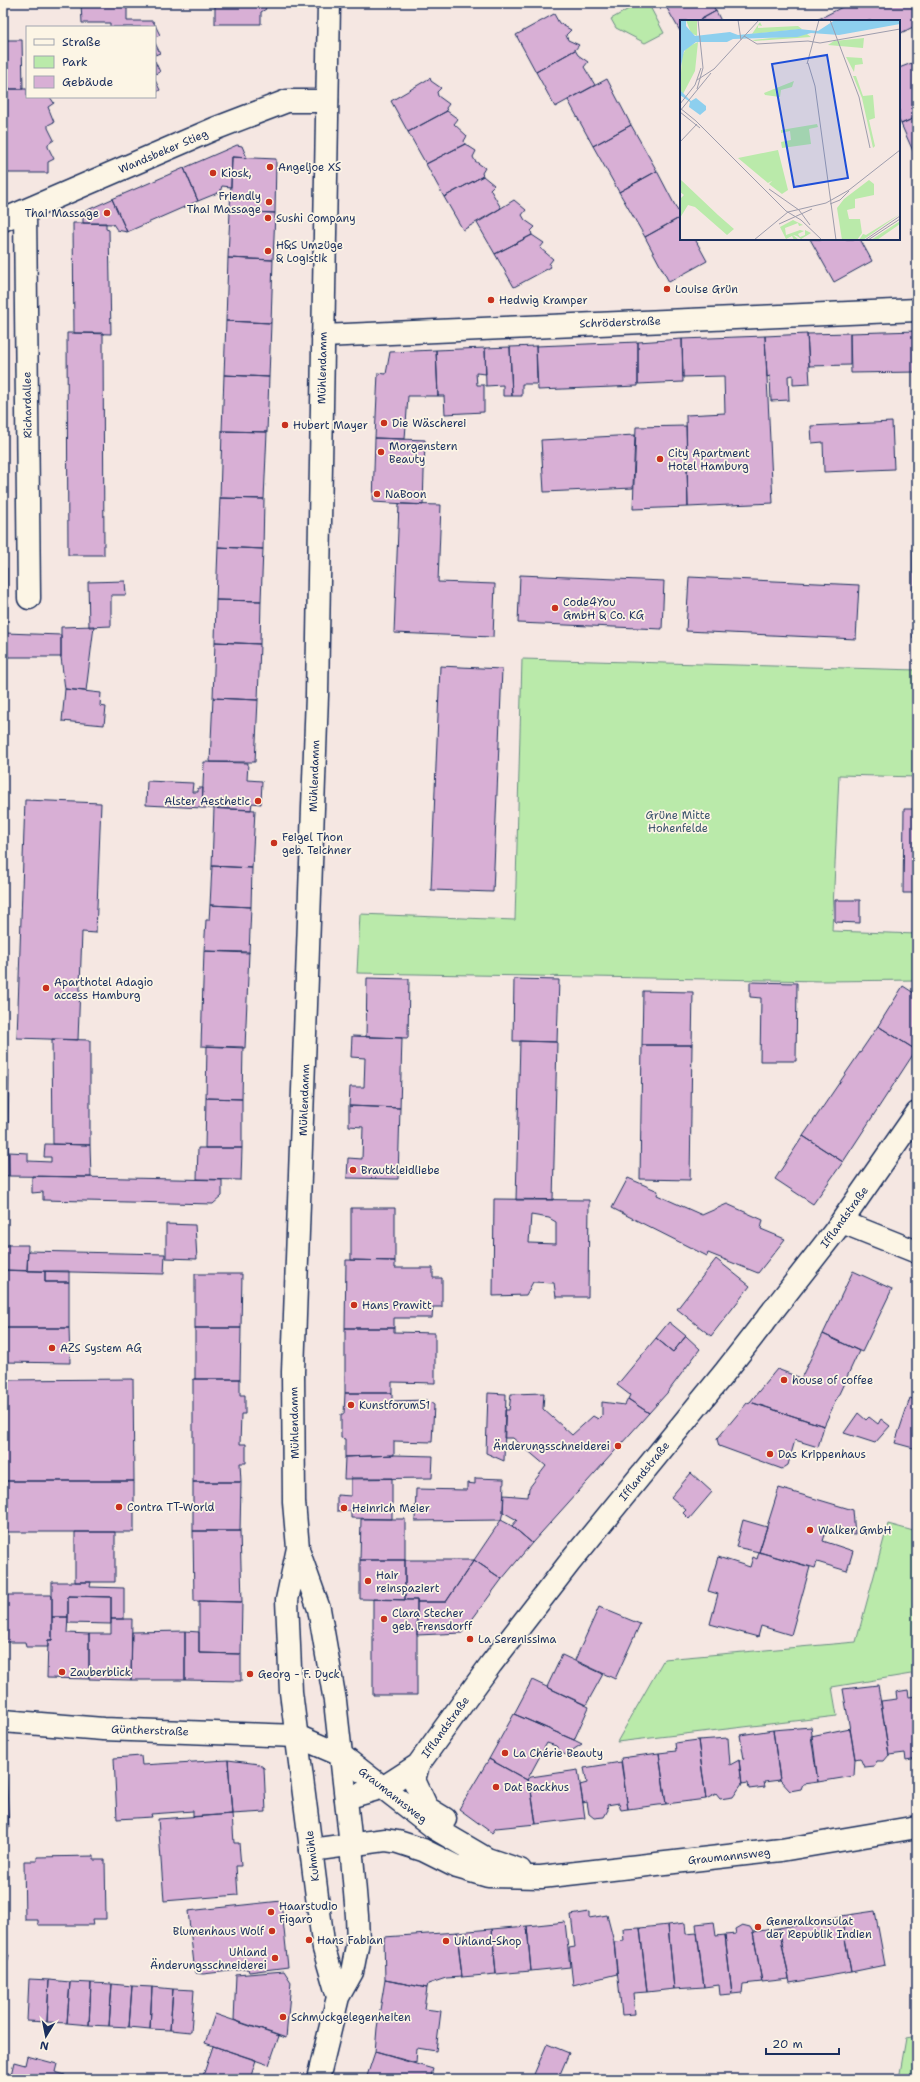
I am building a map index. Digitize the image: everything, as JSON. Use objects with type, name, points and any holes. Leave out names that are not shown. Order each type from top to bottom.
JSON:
[{"type":"street","name":"Mühlendamm","points":[[329,3],[317,695],[293,1372],[294,1502],[298,1548],[319,1609],[335,1701],[341,1755]]},
{"type":"street","name":"Wandsbeker Stieg","points":[[3,220],[214,129],[287,101],[327,101]]},
{"type":"street","name":"Richardallee","points":[[25,211],[29,598]]},
{"type":"street","name":"Schröderstraße","points":[[323,336],[917,310]]},
{"type":"street","name":"Ifflandstraße","points":[[346,1798],[384,1787],[418,1765],[491,1664],[570,1562],[725,1372],[842,1222],[917,1113]]},
{"type":"street","points":[[842,1222],[917,1252]]},
{"type":"street","name":"Mühlendamm","points":[[297,1736],[291,1692],[287,1600],[298,1548]]},
{"type":"street","name":"Güntherstraße","points":[[3,1721],[103,1729],[297,1736]]},
{"type":"street","name":"Graumannsweg","points":[[297,1736],[341,1755],[436,1829],[488,1859],[540,1878]]},
{"type":"street","name":"Kuhmühle","points":[[297,1736],[324,1949],[338,1997]]},
{"type":"street","name":"Kuhmühle","points":[[318,2079],[338,1997],[352,1972],[358,1942],[352,1844],[341,1755]]},
{"type":"street","name":"Graumannsweg","points":[[418,1765],[414,1780],[427,1808],[472,1837],[488,1859]]},
{"type":"street","name":"Graumannsweg","points":[[311,1850],[385,1840],[398,1842],[423,1850],[457,1867],[488,1876],[540,1878],[781,1850],[917,1827]]},
{"type":"green space","points":[[639,3],[648,3],[664,33],[645,43],[616,28],[611,19]]},
{"type":"green space","name":"Grüne Mitte Hohenfelde","points":[[522,659],[917,670],[917,777],[839,775],[832,931],[917,934],[917,980],[824,981],[357,973],[360,914],[515,920]]},
{"type":"green space","points":[[888,1524],[917,1532],[917,1673],[832,1687],[837,1716],[617,1742],[664,1659],[856,1642]]},
{"type":"green space","points":[[917,2036],[917,2079],[899,2079],[906,2038]]},
{"type":"building","points":[[81,3],[127,3],[127,21],[153,21],[156,26],[110,26],[110,23],[82,23]]},
{"type":"building","points":[[215,3],[263,3],[266,9],[261,12],[261,24],[215,24]]},
{"type":"building","points":[[664,3],[711,3],[716,11],[700,20],[680,20],[680,31]]},
{"type":"building","points":[[850,3],[917,3],[917,25],[900,34],[900,20],[817,20]]},
{"type":"building","points":[[716,11],[720,20],[700,20]]},
{"type":"building","points":[[554,14],[559,23],[571,30],[566,35],[568,40],[579,45],[575,50],[536,72],[516,35]]},
{"type":"building","points":[[156,27],[160,35],[156,37]]},
{"type":"building","points":[[3,40],[22,40],[23,89],[4,89]]},
{"type":"building","points":[[156,45],[160,53],[156,55]]},
{"type":"building","points":[[575,50],[578,55],[588,62],[584,67],[595,85],[555,107],[536,72]]},
{"type":"building","points":[[917,61],[917,117],[901,124],[900,122],[900,68]]},
{"type":"building","points":[[156,63],[160,72],[156,74]]},
{"type":"building","points":[[430,78],[431,81],[441,88],[437,92],[438,96],[449,104],[446,108],[447,111],[408,132],[391,101]]},
{"type":"building","points":[[607,79],[631,125],[593,146],[568,100]]},
{"type":"building","points":[[156,82],[160,90],[156,92]]},
{"type":"building","points":[[4,89],[26,89],[26,98],[51,98],[54,103],[48,107],[54,122],[48,125],[48,128],[54,140],[48,144],[48,147],[54,159],[48,162],[48,173],[5,173]]},
{"type":"building","points":[[447,111],[458,119],[454,124],[467,136],[464,141],[465,144],[426,164],[408,132]]},
{"type":"building","points":[[917,117],[917,160],[901,124]]},
{"type":"building","points":[[631,125],[657,171],[619,192],[593,146]]},
{"type":"building","points":[[465,144],[476,151],[473,157],[475,161],[485,168],[482,173],[483,176],[444,197],[426,164]]},
{"type":"building","points":[[237,145],[242,146],[247,158],[232,157],[231,187],[222,186],[220,192],[198,201],[184,168]]},
{"type":"building","points":[[232,157],[276,159],[275,213],[230,211]]},
{"type":"building","points":[[184,168],[198,201],[127,232],[112,199]]},
{"type":"building","points":[[657,171],[680,218],[645,237],[619,192]]},
{"type":"building","points":[[483,176],[494,185],[490,189],[501,208],[463,230],[444,197]]},
{"type":"building","points":[[112,199],[127,232],[117,230],[113,224],[83,223],[83,212]]},
{"type":"building","points":[[514,200],[526,210],[522,215],[525,220],[535,227],[531,231],[532,235],[495,254],[477,223]]},
{"type":"building","points":[[230,211],[275,213],[273,260],[228,258]]},
{"type":"building","points":[[680,218],[680,240],[696,240],[707,261],[669,282],[645,237]]},
{"type":"building","points":[[73,223],[106,223],[106,229],[109,230],[111,334],[74,333]]},
{"type":"building","points":[[532,235],[544,243],[540,248],[553,259],[549,264],[551,267],[514,287],[495,254]]},
{"type":"building","points":[[811,240],[861,240],[872,261],[834,282]]},
{"type":"building","points":[[228,258],[273,260],[271,323],[226,321]]},
{"type":"building","points":[[226,321],[271,323],[269,377],[224,375]]},
{"type":"building","points":[[917,331],[917,372],[851,373],[850,333]]},
{"type":"building","points":[[67,333],[103,333],[104,555],[68,555]]},
{"type":"building","points":[[850,333],[850,365],[809,366],[807,334]]},
{"type":"building","points":[[807,334],[810,384],[793,385],[793,375],[788,376],[789,400],[771,401],[770,376],[767,377],[765,336]]},
{"type":"building","points":[[765,336],[773,503],[688,507],[686,415],[725,413],[724,376],[683,377],[682,339]]},
{"type":"building","points":[[682,339],[683,382],[638,384],[638,342]]},
{"type":"building","points":[[638,342],[638,386],[538,390],[536,346]]},
{"type":"building","points":[[536,346],[537,384],[522,384],[522,396],[512,396],[510,347]]},
{"type":"building","points":[[510,347],[512,396],[503,396],[503,385],[486,386],[485,348]]},
{"type":"building","points":[[485,348],[486,374],[476,373],[477,385],[484,385],[484,412],[445,414],[444,396],[438,396],[436,350]]},
{"type":"building","points":[[436,350],[438,396],[408,396],[405,439],[375,438],[378,373],[386,374],[390,352]]},
{"type":"building","points":[[224,375],[269,377],[267,432],[222,431]]},
{"type":"building","points":[[892,422],[894,469],[824,472],[823,442],[812,443],[811,426]]},
{"type":"building","points":[[686,426],[688,507],[633,509],[636,427]]},
{"type":"building","points":[[222,431],[267,432],[264,499],[220,498]]},
{"type":"building","points":[[635,435],[633,488],[544,492],[541,440]]},
{"type":"building","points":[[375,438],[425,440],[423,505],[373,502]]},
{"type":"building","points":[[220,498],[264,499],[263,549],[218,547]]},
{"type":"building","points":[[399,504],[441,505],[438,582],[495,584],[493,637],[394,633]]},
{"type":"building","points":[[913,521],[917,521],[917,638],[913,638]]},
{"type":"building","points":[[218,547],[263,549],[261,601],[216,600]]},
{"type":"building","points":[[3,567],[7,568],[7,622],[3,622]]},
{"type":"building","points":[[520,575],[664,581],[662,629],[518,623]]},
{"type":"building","points":[[689,577],[859,585],[856,639],[686,631]]},
{"type":"building","points":[[125,581],[126,595],[111,595],[111,626],[89,627],[88,582]]},
{"type":"building","points":[[216,600],[261,601],[260,644],[215,642]]},
{"type":"building","points":[[94,626],[86,691],[65,689],[61,657],[61,627]]},
{"type":"building","points":[[5,633],[61,635],[61,657],[5,657]]},
{"type":"building","points":[[215,642],[260,644],[258,700],[213,698]]},
{"type":"building","points":[[3,657],[5,657],[5,694],[3,694]]},
{"type":"building","points":[[440,666],[502,669],[493,892],[431,890]]},
{"type":"building","points":[[65,689],[101,693],[100,706],[106,707],[104,725],[62,721]]},
{"type":"building","points":[[213,698],[258,700],[255,762],[210,762]]},
{"type":"building","points":[[3,710],[6,710],[6,728],[3,728]]},
{"type":"building","points":[[3,728],[6,728],[4,801],[3,801]]},
{"type":"building","points":[[204,762],[248,763],[247,780],[262,781],[261,804],[252,803],[251,810],[202,808]]},
{"type":"building","points":[[147,781],[193,783],[192,792],[198,792],[198,788],[203,788],[202,808],[146,805]]},
{"type":"building","points":[[25,800],[101,803],[96,933],[82,932],[78,1040],[17,1038]]},
{"type":"building","points":[[214,808],[255,810],[252,868],[212,866]]},
{"type":"building","points":[[904,809],[917,809],[917,893],[903,893]]},
{"type":"building","points":[[212,866],[252,868],[251,907],[210,905]]},
{"type":"building","points":[[4,891],[5,982],[3,982]]},
{"type":"building","points":[[835,900],[860,900],[860,923],[835,922]]},
{"type":"building","points":[[210,905],[251,907],[249,953],[204,951],[206,920],[209,920]]},
{"type":"building","points":[[204,951],[249,952],[245,1048],[201,1046]]},
{"type":"building","points":[[367,978],[409,979],[408,1038],[366,1037]]},
{"type":"building","points":[[514,979],[559,980],[557,1042],[513,1041]]},
{"type":"building","points":[[750,982],[797,983],[796,1061],[760,1061],[761,998],[750,997]]},
{"type":"building","points":[[903,986],[917,995],[916,1050],[878,1026]]},
{"type":"building","points":[[643,991],[693,992],[692,1045],[642,1045]]},
{"type":"building","points":[[878,1026],[916,1050],[843,1162],[803,1136]]},
{"type":"building","points":[[352,1036],[402,1038],[400,1108],[349,1106],[350,1087],[364,1087],[365,1058],[351,1057]]},
{"type":"building","points":[[52,1039],[90,1040],[90,1145],[53,1144]]},
{"type":"building","points":[[520,1041],[557,1042],[553,1200],[516,1200]]},
{"type":"building","points":[[642,1045],[692,1045],[690,1180],[640,1179]]},
{"type":"building","points":[[207,1046],[243,1047],[242,1099],[206,1098]]},
{"type":"building","points":[[3,1070],[9,1070],[8,1143],[3,1143]]},
{"type":"building","points":[[206,1098],[242,1099],[242,1148],[205,1148]]},
{"type":"building","points":[[349,1106],[400,1108],[398,1179],[347,1178],[348,1158],[362,1159],[363,1127],[349,1126]]},
{"type":"building","points":[[803,1136],[843,1162],[813,1204],[775,1179]]},
{"type":"building","points":[[3,1143],[8,1143],[9,1176],[3,1175]]},
{"type":"building","points":[[45,1144],[90,1145],[91,1177],[9,1176],[9,1152],[28,1153],[28,1161],[51,1162],[51,1157],[44,1157]]},
{"type":"building","points":[[198,1148],[242,1148],[241,1180],[197,1179]]},
{"type":"building","points":[[32,1176],[222,1180],[222,1196],[213,1204],[43,1200],[43,1192],[32,1193]]},
{"type":"building","points":[[628,1178],[658,1191],[657,1195],[702,1215],[727,1204],[763,1220],[761,1229],[785,1239],[758,1273],[708,1253],[707,1256],[612,1208]]},
{"type":"building","points":[[494,1199],[589,1200],[588,1297],[556,1297],[554,1283],[533,1282],[526,1295],[493,1296]],"holes":[[[531,1215],[549,1218],[556,1222],[556,1244],[529,1243]]]},
{"type":"building","points":[[351,1208],[395,1208],[395,1261],[351,1260]]},
{"type":"building","points":[[166,1224],[195,1225],[197,1259],[166,1258]]},
{"type":"building","points":[[3,1245],[28,1245],[27,1271],[3,1270]]},
{"type":"building","points":[[28,1251],[165,1254],[164,1274],[27,1271]]},
{"type":"building","points":[[716,1259],[750,1286],[711,1336],[677,1309]]},
{"type":"building","points":[[346,1260],[395,1261],[395,1268],[433,1268],[433,1278],[442,1278],[442,1307],[433,1307],[432,1318],[394,1318],[394,1328],[345,1328]]},
{"type":"building","points":[[3,1270],[45,1271],[45,1282],[69,1282],[69,1328],[3,1328]]},
{"type":"building","points":[[45,1271],[69,1271],[69,1282],[45,1282]]},
{"type":"building","points":[[853,1271],[892,1289],[862,1352],[823,1334]]},
{"type":"building","points":[[195,1274],[242,1274],[241,1328],[195,1328]]},
{"type":"building","points":[[669,1322],[686,1336],[673,1352],[656,1338]]},
{"type":"building","points":[[3,1328],[69,1328],[70,1363],[3,1362]]},
{"type":"building","points":[[195,1328],[241,1328],[240,1379],[195,1379]]},
{"type":"building","points":[[345,1328],[394,1328],[394,1332],[435,1333],[435,1383],[392,1382],[392,1393],[345,1393]]},
{"type":"building","points":[[823,1334],[859,1351],[824,1426],[750,1402],[777,1369],[801,1378]]},
{"type":"building","points":[[686,1336],[700,1349],[667,1393],[649,1413],[628,1399],[630,1395],[617,1385],[656,1338],[673,1352]]},
{"type":"building","points":[[133,1379],[134,1481],[3,1481],[3,1380]]},
{"type":"building","points":[[193,1379],[240,1379],[240,1395],[245,1395],[245,1414],[241,1414],[240,1444],[246,1444],[246,1463],[240,1463],[241,1482],[193,1482]]},
{"type":"building","points":[[345,1393],[392,1393],[392,1401],[427,1400],[434,1405],[432,1442],[394,1441],[394,1455],[345,1457],[345,1439],[341,1438],[341,1414],[344,1414]]},
{"type":"building","points":[[488,1393],[506,1394],[504,1461],[486,1453]]},
{"type":"building","points":[[544,1393],[543,1409],[572,1435],[593,1416],[598,1419],[602,1415],[602,1402],[625,1405],[628,1399],[649,1413],[532,1543],[512,1526],[517,1520],[503,1512],[504,1495],[528,1497],[529,1488],[546,1466],[513,1438],[504,1438],[505,1410],[509,1410],[511,1394]]},
{"type":"building","points":[[910,1398],[917,1400],[917,1449],[895,1443]]},
{"type":"building","points":[[750,1402],[824,1426],[818,1447],[795,1440],[788,1465],[782,1469],[719,1446],[717,1439],[747,1403]]},
{"type":"building","points":[[858,1413],[866,1420],[869,1417],[878,1424],[881,1419],[890,1426],[875,1443],[844,1433]]},
{"type":"building","points":[[394,1455],[433,1456],[432,1478],[344,1479],[345,1457]]},
{"type":"building","points":[[691,1473],[712,1492],[689,1519],[683,1513],[686,1510],[671,1497]]},
{"type":"building","points":[[351,1478],[392,1478],[392,1519],[351,1518],[351,1511],[337,1511],[337,1495],[351,1496]]},
{"type":"building","points":[[475,1478],[504,1479],[503,1512],[501,1520],[415,1521],[416,1489],[467,1490],[467,1483],[475,1484]]},
{"type":"building","points":[[3,1481],[134,1481],[134,1532],[3,1532]]},
{"type":"building","points":[[193,1482],[241,1482],[240,1531],[193,1531]]},
{"type":"building","name":"Walker GmbH","points":[[779,1488],[853,1510],[855,1535],[826,1532],[823,1541],[853,1551],[847,1571],[817,1562],[815,1568],[759,1552]]},
{"type":"building","points":[[361,1519],[405,1519],[405,1560],[360,1560]]},
{"type":"building","points":[[501,1520],[512,1526],[532,1543],[502,1579],[474,1560]]},
{"type":"building","points":[[743,1520],[767,1527],[759,1552],[736,1547]]},
{"type":"building","points":[[193,1531],[240,1531],[242,1602],[194,1601]]},
{"type":"building","points":[[75,1532],[115,1532],[115,1582],[75,1582]]},
{"type":"building","points":[[759,1552],[810,1567],[791,1635],[761,1626],[758,1637],[710,1624],[718,1594],[708,1591],[718,1557],[750,1567],[753,1557],[757,1559]]},
{"type":"building","points":[[360,1560],[405,1560],[405,1600],[360,1599]]},
{"type":"building","points":[[405,1560],[474,1560],[446,1602],[417,1602],[417,1600],[405,1600]]},
{"type":"building","points":[[474,1560],[502,1579],[462,1633],[417,1635],[417,1602],[446,1602]]},
{"type":"building","points":[[52,1582],[91,1582],[90,1587],[124,1588],[124,1619],[111,1619],[111,1597],[68,1596],[68,1617],[52,1617]]},
{"type":"building","points":[[3,1595],[52,1595],[52,1640],[48,1640],[48,1647],[26,1647],[25,1642],[3,1642]]},
{"type":"building","points":[[68,1596],[111,1597],[111,1624],[68,1623]]},
{"type":"building","points":[[373,1599],[417,1600],[417,1695],[373,1695]]},
{"type":"building","points":[[199,1601],[242,1602],[241,1654],[199,1653]]},
{"type":"building","points":[[599,1607],[640,1624],[615,1679],[575,1660]]},
{"type":"building","points":[[52,1617],[68,1617],[67,1633],[89,1634],[89,1679],[47,1678],[48,1640],[52,1640]]},
{"type":"building","points":[[111,1619],[132,1619],[131,1680],[89,1679],[89,1634],[111,1634]]},
{"type":"building","points":[[185,1631],[199,1632],[199,1653],[241,1654],[241,1681],[185,1680]]},
{"type":"building","points":[[185,1631],[185,1680],[131,1680],[132,1632]]},
{"type":"building","points":[[562,1655],[603,1674],[586,1705],[547,1687]]},
{"type":"building","points":[[532,1680],[589,1707],[574,1740],[514,1714]]},
{"type":"building","points":[[878,1685],[889,1755],[884,1761],[877,1761],[874,1766],[864,1767],[860,1758],[855,1759],[843,1689]]},
{"type":"building","points":[[908,1690],[909,1697],[915,1696],[917,1709],[917,1758],[906,1760],[905,1753],[889,1755],[881,1701],[897,1699],[896,1692]]},
{"type":"building","points":[[514,1714],[582,1744],[565,1755],[556,1746],[547,1743],[527,1780],[489,1759]]},
{"type":"building","points":[[811,1727],[818,1782],[803,1784],[801,1789],[790,1791],[780,1780],[773,1730]]},
{"type":"building","points":[[850,1728],[855,1759],[854,1776],[818,1782],[811,1736]]},
{"type":"building","points":[[773,1730],[780,1780],[764,1782],[765,1787],[749,1789],[748,1783],[742,1784],[739,1760],[744,1759],[740,1735]]},
{"type":"building","points":[[728,1738],[730,1765],[739,1760],[742,1784],[733,1797],[720,1799],[716,1794],[706,1799],[698,1740]]},
{"type":"building","points":[[698,1740],[706,1799],[666,1804],[659,1753],[676,1751],[675,1743]]},
{"type":"building","points":[[659,1753],[666,1804],[628,1809],[621,1758]]},
{"type":"building","points":[[141,1756],[142,1765],[228,1760],[232,1814],[193,1817],[193,1811],[151,1814],[152,1817],[117,1819],[114,1758]]},
{"type":"building","points":[[489,1759],[527,1780],[530,1784],[536,1824],[496,1828],[492,1833],[459,1809]]},
{"type":"building","points":[[228,1760],[259,1764],[264,1768],[266,1812],[232,1814]]},
{"type":"building","points":[[621,1762],[628,1809],[621,1810],[619,1803],[607,1805],[608,1810],[604,1817],[594,1818],[589,1814],[587,1802],[583,1803],[580,1785],[587,1783],[584,1768]]},
{"type":"building","points":[[6,1767],[9,1828],[3,1827],[3,1769]]},
{"type":"building","points":[[578,1770],[585,1818],[536,1824],[530,1784],[527,1780],[531,1777]]},
{"type":"building","points":[[232,1814],[234,1843],[239,1843],[241,1866],[236,1866],[238,1895],[164,1901],[158,1819]]},
{"type":"building","points":[[94,1856],[94,1860],[105,1860],[106,1919],[92,1919],[93,1925],[38,1925],[38,1920],[25,1920],[24,1861],[37,1861],[37,1857]]},
{"type":"building","points":[[281,1901],[288,1967],[249,1972],[248,1969],[203,1974],[195,1973],[188,1911]]},
{"type":"building","points":[[875,1911],[885,1965],[851,1972],[841,1916]]},
{"type":"building","points":[[589,1912],[589,1918],[607,1915],[614,1942],[617,1974],[573,1985],[569,1948],[575,1947],[571,1915]]},
{"type":"building","points":[[841,1916],[851,1972],[790,1983],[779,1928]]},
{"type":"building","points":[[565,1922],[570,1967],[531,1971],[527,1926]]},
{"type":"building","points":[[714,1922],[716,1936],[725,1935],[732,1994],[720,1995],[719,1985],[704,1987],[696,1924]]},
{"type":"building","points":[[685,1923],[686,1934],[697,1933],[704,1987],[674,1989],[668,1925]]},
{"type":"building","points":[[668,1925],[674,1989],[647,1992],[640,1928]]},
{"type":"building","points":[[742,1925],[750,1927],[753,1932],[762,1982],[743,1984],[742,1993],[732,1994],[725,1935],[736,1934],[735,1929]]},
{"type":"building","points":[[527,1926],[531,1971],[496,1974],[492,1929]]},
{"type":"building","points":[[640,1928],[647,1992],[633,1993],[635,2014],[622,2015],[614,1942],[624,1941],[623,1929]]},
{"type":"building","points":[[779,1928],[789,1979],[762,1982],[753,1932]]},
{"type":"building","points":[[492,1929],[496,1974],[462,1977],[457,1932]]},
{"type":"building","points":[[457,1932],[462,1977],[446,1978],[428,1984],[427,1988],[385,1980],[384,1937]]},
{"type":"building","points":[[3,1954],[9,1955],[5,1974],[3,1974]]},
{"type":"building","points":[[284,1971],[291,1982],[286,2038],[234,2020],[236,1975]]},
{"type":"building","points":[[29,1979],[49,1980],[47,2022],[27,2021]]},
{"type":"building","points":[[49,1980],[70,1982],[67,2023],[47,2022]]},
{"type":"building","points":[[385,1980],[427,1988],[424,2009],[441,2011],[436,2051],[417,2048],[416,2063],[375,2052],[377,2028]]},
{"type":"building","points":[[70,1982],[91,1983],[89,2025],[67,2023]]},
{"type":"building","points":[[91,1983],[112,1984],[109,2026],[89,2025]]},
{"type":"building","points":[[112,1984],[132,1986],[129,2027],[109,2026]]},
{"type":"building","points":[[132,1986],[152,1987],[150,2029],[129,2027]]},
{"type":"building","points":[[152,1987],[173,1989],[170,2030],[150,2029]]},
{"type":"building","points":[[173,1989],[194,1990],[191,2032],[170,2030]]},
{"type":"building","points":[[215,2014],[279,2036],[269,2065],[205,2043]]},
{"type":"building","points":[[547,2044],[569,2053],[558,2079],[532,2079]]},
{"type":"building","points":[[213,2046],[256,2060],[250,2079],[202,2079]]},
{"type":"building","points":[[375,2052],[433,2069],[430,2079],[366,2079]]},
{"type":"building","points":[[27,2056],[57,2064],[55,2072],[65,2075],[64,2079],[10,2079],[14,2062],[25,2065]]},
{"type":"place","name":"Angeljoe XS","points":[[270,167]]},
{"type":"place","name":"Kiosk,","points":[[213,173]]},
{"type":"place","name":"Friendly Thai Massage","points":[[269,202]]},
{"type":"place","name":"Thai Massage","points":[[107,213]]},
{"type":"place","name":"Sushi Company","points":[[268,218]]},
{"type":"place","name":"H&S Umzüge & Logistik","points":[[268,251]]},
{"type":"place","name":"Louise Grün","points":[[667,289]]},
{"type":"place","name":"Hedwig Kramper","points":[[491,300]]},
{"type":"place","name":"Die Wäscherei","points":[[384,423]]},
{"type":"place","name":"Hubert Mayer","points":[[285,425]]},
{"type":"place","name":"Morgenstern Beauty","points":[[381,452]]},
{"type":"place","name":"City Apartment Hotel Hamburg","points":[[660,459]]},
{"type":"place","name":"NaBoon","points":[[377,494]]},
{"type":"place","name":"Code4You GmbH & Co. KG","points":[[555,608]]},
{"type":"place","name":"Alster Aesthetic","points":[[258,801]]},
{"type":"place","name":"Feigel Thon geb. Teichner","points":[[274,843]]},
{"type":"place","name":"Aparthotel Adagio access Hamburg","points":[[46,988]]},
{"type":"place","name":"Brautkleidliebe","points":[[353,1170]]},
{"type":"place","name":"Hans Prawitt","points":[[354,1305]]},
{"type":"place","name":"AZS System AG","points":[[52,1348]]},
{"type":"place","name":"house of coffee","points":[[784,1380]]},
{"type":"place","name":"Kunstforum51","points":[[351,1405]]},
{"type":"place","name":"Änderungsschneiderei","points":[[618,1446]]},
{"type":"place","name":"Das Krippenhaus","points":[[770,1454]]},
{"type":"place","name":"Contra TT-World","points":[[119,1507]]},
{"type":"place","name":"Heinrich Meier","points":[[344,1508]]},
{"type":"place","name":"Walker GmbH","points":[[810,1530]]},
{"type":"place","name":"Hair reinspaziert","points":[[368,1581]]},
{"type":"place","name":"Clara Stecher geb. Frensdorff","points":[[384,1619]]},
{"type":"place","name":"La Serenissima","points":[[470,1639]]},
{"type":"place","name":"Zauberblick","points":[[62,1672]]},
{"type":"place","name":"Georg - F. Dyck","points":[[250,1674]]},
{"type":"place","name":"La Chérie Beauty","points":[[505,1753]]},
{"type":"place","name":"Dat Backhus","points":[[496,1787]]},
{"type":"place","name":"Haarstudio Figaro","points":[[271,1912]]},
{"type":"place","name":"Generalkonsulat der Republik Indien","points":[[758,1927]]},
{"type":"place","name":"Blumenhaus Wolf","points":[[272,1931]]},
{"type":"place","name":"Hans Fabian","points":[[309,1940]]},
{"type":"place","name":"Uhland-Shop","points":[[446,1941]]},
{"type":"place","name":"Uhland Änderungsschneiderei","points":[[275,1958]]},
{"type":"place","name":"Schmuckgelegenheiten","points":[[283,2017]]}]
